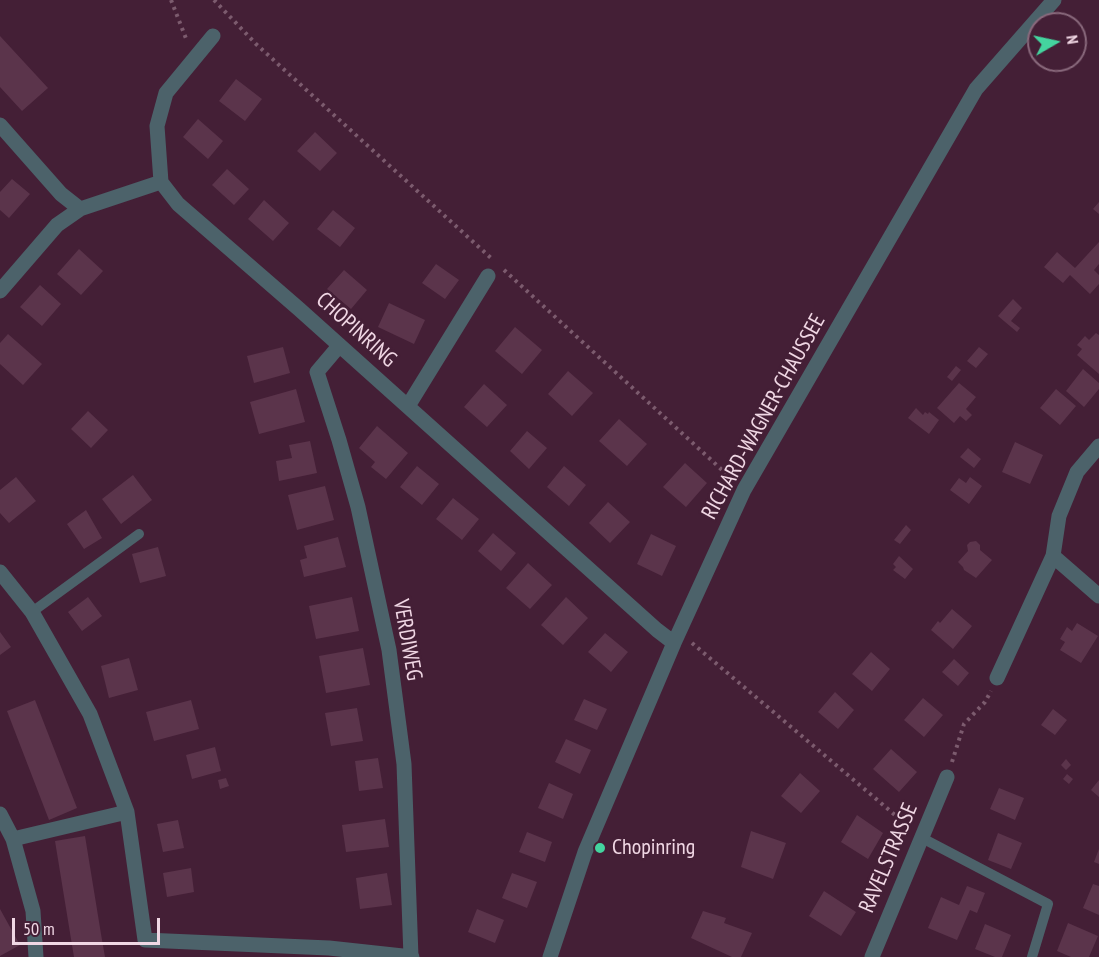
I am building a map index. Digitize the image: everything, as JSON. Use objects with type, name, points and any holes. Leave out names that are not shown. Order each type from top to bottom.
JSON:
[{"type":"street","name":"RICHARD-WAGNER-CHAUSSEE","points":[[550,957],[585,852],[677,638],[744,490],[976,89],[1054,0]]},
{"type":"street","points":[[0,291],[57,225],[80,209],[161,182],[158,126],[166,93],[213,36]]},
{"type":"street","points":[[0,125],[61,194],[80,209]]},
{"type":"street","name":"CHOPINRING","points":[[161,182],[178,204],[257,280],[339,346],[677,638]]},
{"type":"street","points":[[408,406],[488,276]]},
{"type":"street","name":"VERDIWEG","points":[[339,346],[317,372],[358,507],[388,650],[404,764],[412,957]]},
{"type":"street","points":[[997,678],[1053,556],[1059,516],[1077,472],[1099,446]]},
{"type":"street","points":[[1053,556],[1099,596]]},
{"type":"street","points":[[0,572],[32,612],[90,714],[127,812],[145,939],[328,948],[412,957]]},
{"type":"street","name":"RAVELSTRASSE","points":[[872,957],[922,838],[932,822],[947,777]]},
{"type":"street","points":[[13,839],[127,812]]},
{"type":"street","points":[[0,814],[13,839],[33,911],[36,957]]},
{"type":"lane","points":[[32,612],[139,534]]},
{"type":"lane","points":[[922,838],[1048,904],[1032,957]]},
{"type":"path","points":[[171,0],[187,42]]},
{"type":"path","points":[[214,0],[256,44],[744,490]]},
{"type":"path","points":[[677,638],[922,838]]},
{"type":"path","points":[[947,777],[964,724],[985,702]]},
{"type":"building","points":[[0,36],[48,88],[22,111],[0,87]]},
{"type":"building","points":[[236,79],[262,99],[245,121],[219,101]]},
{"type":"building","points":[[198,119],[223,141],[208,159],[183,137]]},
{"type":"building","points":[[315,132],[337,153],[320,171],[297,151]]},
{"type":"building","points":[[227,169],[249,189],[234,205],[212,185]]},
{"type":"building","points":[[12,179],[30,194],[9,218],[0,210],[0,192]]},
{"type":"building","points":[[264,200],[289,223],[273,241],[248,219]]},
{"type":"building","points":[[1099,202],[1099,214],[1093,209]]},
{"type":"building","points":[[333,210],[355,228],[340,247],[317,229]]},
{"type":"building","points":[[1099,242],[1099,264],[1094,270],[1099,275],[1099,284],[1090,294],[1070,275],[1063,283],[1044,267],[1057,252],[1075,268]]},
{"type":"building","points":[[79,249],[103,271],[81,295],[57,274]]},
{"type":"building","points":[[436,264],[459,280],[445,299],[422,283]]},
{"type":"building","points":[[344,270],[367,290],[351,309],[327,289]]},
{"type":"building","points":[[40,285],[61,304],[42,326],[20,307]]},
{"type":"building","points":[[1013,299],[1022,308],[1011,321],[1020,328],[1017,332],[998,316]]},
{"type":"building","points":[[389,303],[425,320],[414,344],[378,327]]},
{"type":"building","points":[[515,327],[542,350],[522,374],[495,351]]},
{"type":"building","points":[[1096,333],[1099,335],[1099,374],[1077,355],[1082,349],[1077,345],[1085,336],[1089,340]]},
{"type":"building","points":[[8,334],[42,364],[23,385],[0,364],[0,343]]},
{"type":"building","points":[[283,347],[290,373],[254,383],[247,356]]},
{"type":"building","points":[[979,347],[988,354],[976,368],[967,361]]},
{"type":"building","points":[[956,366],[961,370],[952,381],[947,377]]},
{"type":"building","points":[[1083,369],[1099,383],[1099,389],[1084,407],[1066,391]]},
{"type":"building","points":[[568,371],[593,393],[572,416],[548,394]]},
{"type":"building","points":[[959,383],[976,397],[966,409],[972,415],[966,421],[960,416],[954,423],[937,408]]},
{"type":"building","points":[[484,384],[507,405],[487,427],[464,407]]},
{"type":"building","points":[[296,389],[305,422],[259,434],[250,402]]},
{"type":"building","points":[[1056,389],[1076,406],[1060,425],[1040,408]]},
{"type":"building","points":[[916,408],[923,415],[929,412],[939,420],[929,434],[908,418]]},
{"type":"building","points":[[88,411],[108,430],[91,448],[71,429]]},
{"type":"building","points":[[619,419],[647,444],[627,466],[599,441]]},
{"type":"building","points":[[377,426],[408,453],[386,479],[371,467],[375,462],[359,448]]},
{"type":"building","points":[[527,431],[547,448],[529,469],[510,451]]},
{"type":"building","points":[[310,441],[317,473],[279,481],[276,461],[292,458],[289,445]]},
{"type":"building","points":[[1015,442],[1043,455],[1030,484],[1002,472]]},
{"type":"building","points":[[968,448],[981,459],[974,468],[960,457]]},
{"type":"building","points":[[685,463],[707,483],[686,507],[663,487]]},
{"type":"building","points":[[417,466],[439,484],[422,505],[400,487]]},
{"type":"building","points":[[564,466],[586,485],[569,506],[547,487]]},
{"type":"building","points":[[133,475],[152,500],[121,524],[102,499]]},
{"type":"building","points":[[16,477],[36,501],[9,523],[0,513],[0,490]]},
{"type":"building","points":[[970,477],[982,486],[969,504],[950,490],[959,478],[966,483]]},
{"type":"building","points":[[325,486],[334,520],[297,530],[288,495]]},
{"type":"building","points":[[453,498],[479,519],[462,540],[436,519]]},
{"type":"building","points":[[608,502],[630,522],[610,543],[589,523]]},
{"type":"building","points":[[86,510],[102,538],[84,549],[67,524]]},
{"type":"building","points":[[906,525],[911,530],[900,544],[894,540]]},
{"type":"building","points":[[493,533],[516,553],[501,571],[478,551]]},
{"type":"building","points":[[651,534],[676,546],[662,576],[637,564]]},
{"type":"building","points":[[338,537],[346,567],[304,577],[300,560],[307,558],[304,546]]},
{"type":"building","points":[[976,541],[980,545],[980,550],[992,560],[976,578],[964,570],[958,562],[968,551],[967,545]]},
{"type":"building","points":[[158,547],[166,576],[140,583],[132,554]]},
{"type":"building","points":[[899,556],[913,569],[905,579],[893,570],[896,567],[893,564]]},
{"type":"building","points":[[528,563],[552,585],[530,609],[506,588]]},
{"type":"building","points":[[88,597],[102,616],[82,631],[68,612]]},
{"type":"building","points":[[352,597],[359,631],[316,639],[309,606]]},
{"type":"building","points":[[566,597],[588,618],[563,645],[541,625]]},
{"type":"building","points":[[952,609],[972,626],[953,649],[931,630]]},
{"type":"building","points":[[1077,623],[1098,636],[1081,663],[1060,650],[1065,642],[1060,639],[1067,627],[1072,631]]},
{"type":"building","points":[[0,632],[11,647],[0,655]]},
{"type":"building","points":[[605,633],[628,652],[611,672],[588,652]]},
{"type":"building","points":[[363,648],[370,685],[326,693],[319,656]]},
{"type":"building","points":[[871,652],[890,669],[872,691],[852,674]]},
{"type":"building","points":[[129,658],[138,690],[109,698],[101,666]]},
{"type":"building","points":[[954,659],[969,673],[958,686],[942,672]]},
{"type":"building","points":[[835,692],[854,710],[838,729],[818,712]]},
{"type":"building","points":[[923,698],[943,715],[924,737],[904,720]]},
{"type":"building","points":[[584,699],[607,709],[597,730],[574,720]]},
{"type":"building","points":[[35,700],[77,808],[49,820],[7,711]]},
{"type":"building","points":[[191,700],[199,729],[154,741],[146,712]]},
{"type":"building","points":[[357,708],[363,741],[331,746],[325,713]]},
{"type":"building","points":[[1053,709],[1067,720],[1055,735],[1041,725]]},
{"type":"building","points":[[566,739],[591,750],[580,774],[555,762]]},
{"type":"building","points":[[215,747],[221,771],[192,779],[186,755]]},
{"type":"building","points":[[891,749],[917,772],[899,792],[873,769]]},
{"type":"building","points":[[378,758],[383,788],[359,791],[355,761]]},
{"type":"building","points":[[1066,759],[1071,765],[1066,770],[1061,765]]},
{"type":"building","points":[[800,773],[820,791],[801,813],[781,796]]},
{"type":"building","points":[[1067,774],[1073,779],[1069,784],[1063,779]]},
{"type":"building","points":[[226,778],[229,786],[220,789],[218,780]]},
{"type":"building","points":[[1099,780],[1099,797],[1091,790]]},
{"type":"building","points":[[549,783],[573,794],[563,819],[538,808]]},
{"type":"building","points":[[999,788],[1024,798],[1015,820],[990,809]]},
{"type":"building","points":[[857,815],[883,833],[868,859],[841,842]]},
{"type":"building","points":[[385,819],[389,847],[346,852],[342,825]]},
{"type":"building","points":[[178,820],[184,848],[163,852],[157,824]]},
{"type":"building","points":[[751,831],[786,843],[773,879],[741,867]]},
{"type":"building","points":[[527,832],[552,842],[545,862],[519,852]]},
{"type":"building","points":[[998,833],[1022,843],[1011,869],[988,860]]},
{"type":"building","points":[[85,836],[105,957],[74,957],[71,939],[55,841]]},
{"type":"building","points":[[1099,849],[1099,864],[1094,862]]},
{"type":"building","points":[[191,868],[194,892],[167,897],[163,873]]},
{"type":"building","points":[[387,873],[392,905],[360,909],[356,878]]},
{"type":"building","points":[[512,873],[537,882],[527,908],[502,898]]},
{"type":"building","points":[[1093,884],[1099,886],[1099,915],[1083,908]]},
{"type":"building","points":[[967,886],[985,893],[977,913],[970,910],[957,940],[928,928],[941,897],[959,905]]},
{"type":"building","points":[[824,891],[856,912],[841,936],[809,916]]},
{"type":"building","points":[[0,909],[20,945],[0,956]]},
{"type":"building","points":[[477,909],[504,920],[495,943],[468,932]]},
{"type":"building","points":[[703,911],[726,918],[724,923],[752,933],[741,957],[732,957],[691,938]]},
{"type":"building","points":[[1068,923],[1098,936],[1089,957],[1071,957],[1057,951]]},
{"type":"building","points":[[985,924],[1011,935],[1002,957],[995,957],[975,949]]},
{"type":"place","name":"Chopinring","points":[[600,848]]}]
